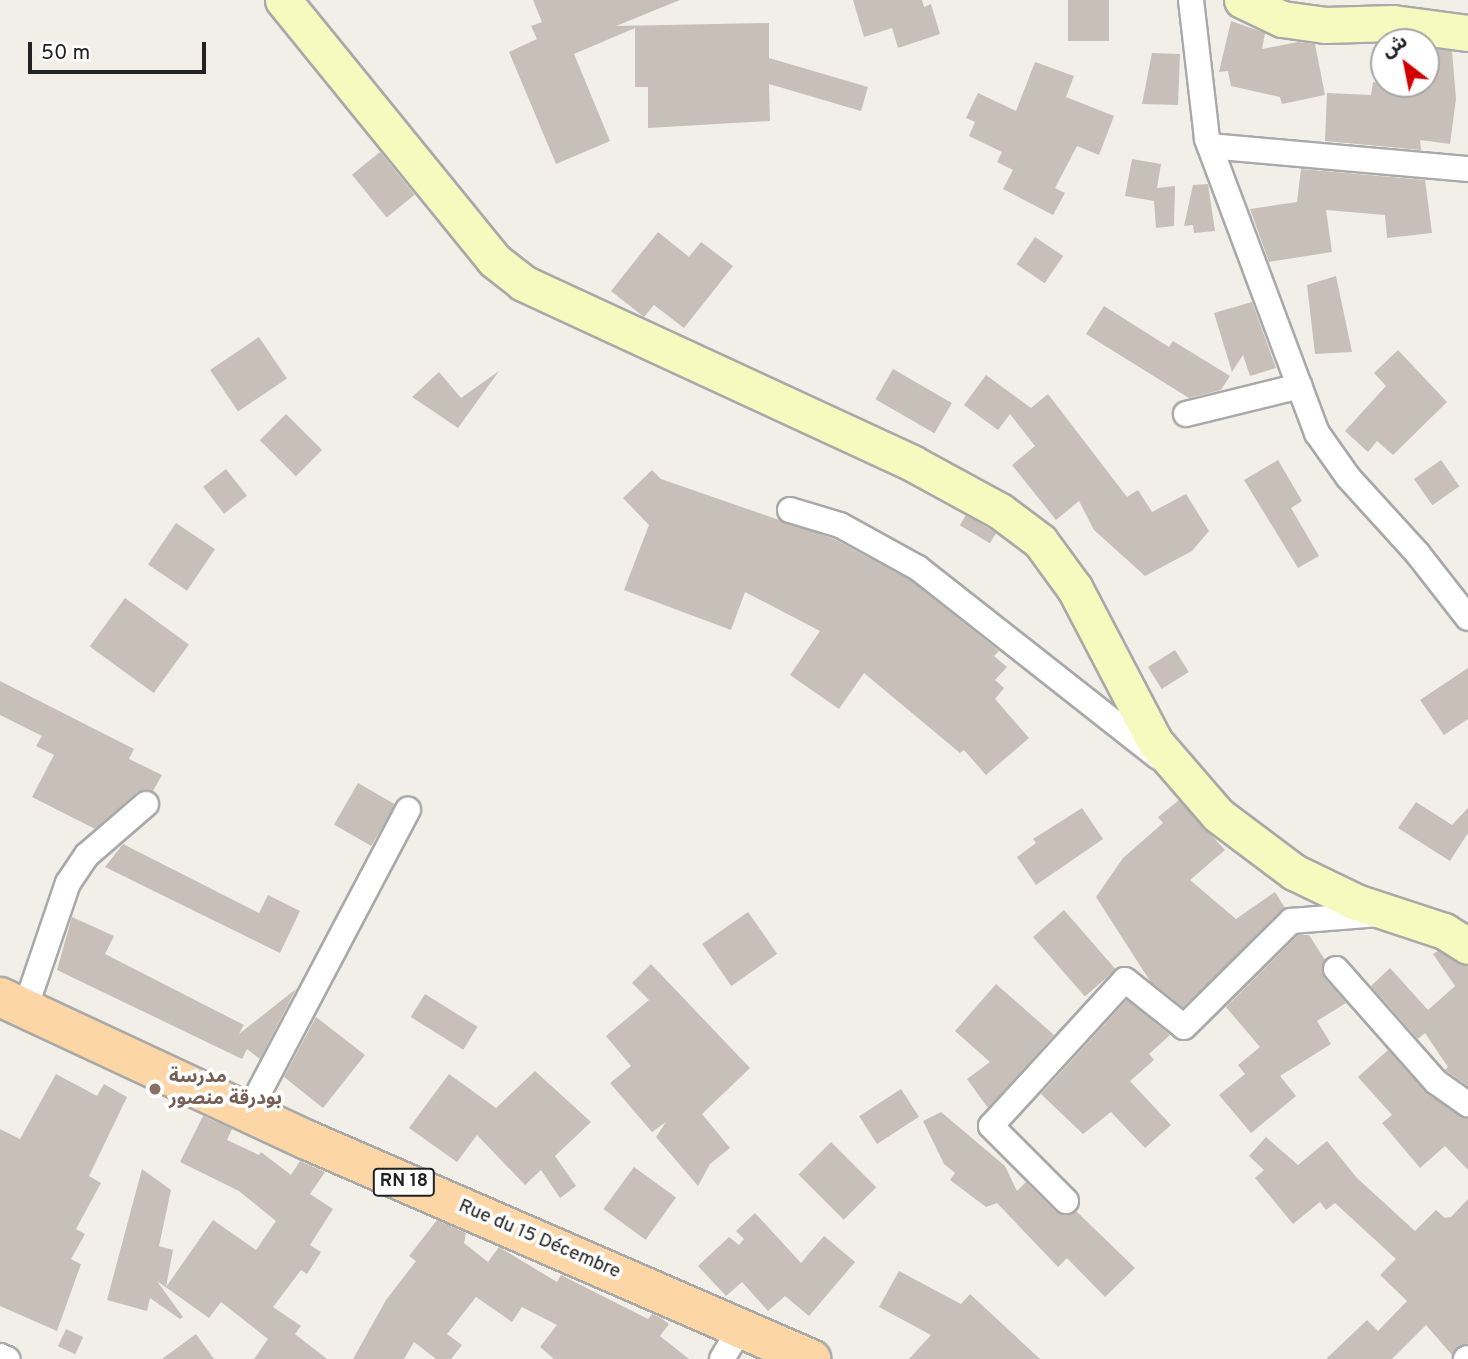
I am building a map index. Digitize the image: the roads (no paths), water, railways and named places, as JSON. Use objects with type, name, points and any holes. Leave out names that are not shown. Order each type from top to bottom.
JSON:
[{"type":"main road","name":"Rue du 15 Décembre","points":[[8,1007],[248,1113],[732,1343],[811,1359]]},
{"type":"street","points":[[283,0],[461,223],[494,260],[523,283],[912,464],[1000,511],[1040,541],[1075,589],[1155,742],[1218,815],[1294,872],[1389,913],[1444,931],[1468,946]]},
{"type":"street","points":[[1191,0],[1210,146],[1317,433],[1348,477],[1464,604]]},
{"type":"street","points":[[1242,0],[1282,19],[1325,26],[1393,23],[1468,33]]},
{"type":"street","points":[[1210,146],[1468,169]]},
{"type":"street","points":[[1186,414],[1300,386]]},
{"type":"street","points":[[790,510],[840,525],[918,568],[1189,782]]},
{"type":"street","points":[[8,1007],[68,883],[87,855],[146,804]]},
{"type":"street","points":[[248,1113],[408,810]]},
{"type":"street","points":[[1066,1201],[991,1126],[1125,980],[1184,1027],[1291,921],[1389,913]]},
{"type":"street","points":[[1336,969],[1436,1082],[1468,1104]]},
{"type":"street","points":[[0,1356],[6,1359]]},
{"type":"place","name":"مدرسة بودرقة منصور","points":[[155,1089]]}]
